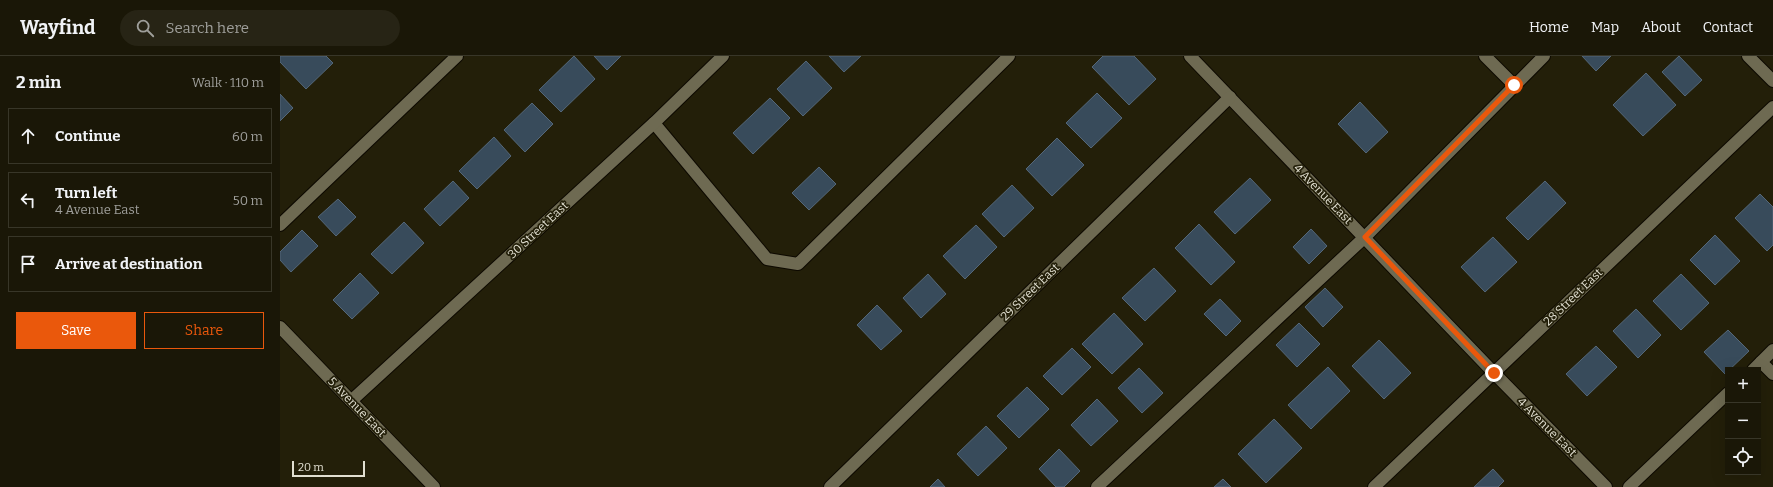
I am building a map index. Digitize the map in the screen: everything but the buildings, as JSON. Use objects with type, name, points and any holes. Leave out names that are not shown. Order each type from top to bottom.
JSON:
[{"type":"street","points":[[280,225],[457,56]]},
{"type":"street","name":"30 Street East","points":[[351,401],[654,123],[723,56]]},
{"type":"street","points":[[654,123],[767,259],[798,264],[1009,56]]},
{"type":"street","name":"4 Avenue East","points":[[1190,56],[1494,373],[1606,487]]},
{"type":"street","points":[[1485,56],[1514,85]]},
{"type":"street","points":[[1098,487],[1365,237],[1544,56]]},
{"type":"street","points":[[1748,56],[1773,81]]},
{"type":"street","name":"29 Street East","points":[[830,487],[1230,97]]},
{"type":"street","name":"28 Street East","points":[[1374,487],[1773,107]]},
{"type":"street","name":"5 Avenue East","points":[[280,327],[434,487]]},
{"type":"street","points":[[1773,350],[1757,366],[1773,374]]},
{"type":"street","points":[[1629,487],[1725,396]]},
{"type":"route","points":[[1494,373],[1365,237],[1514,85]]}]
